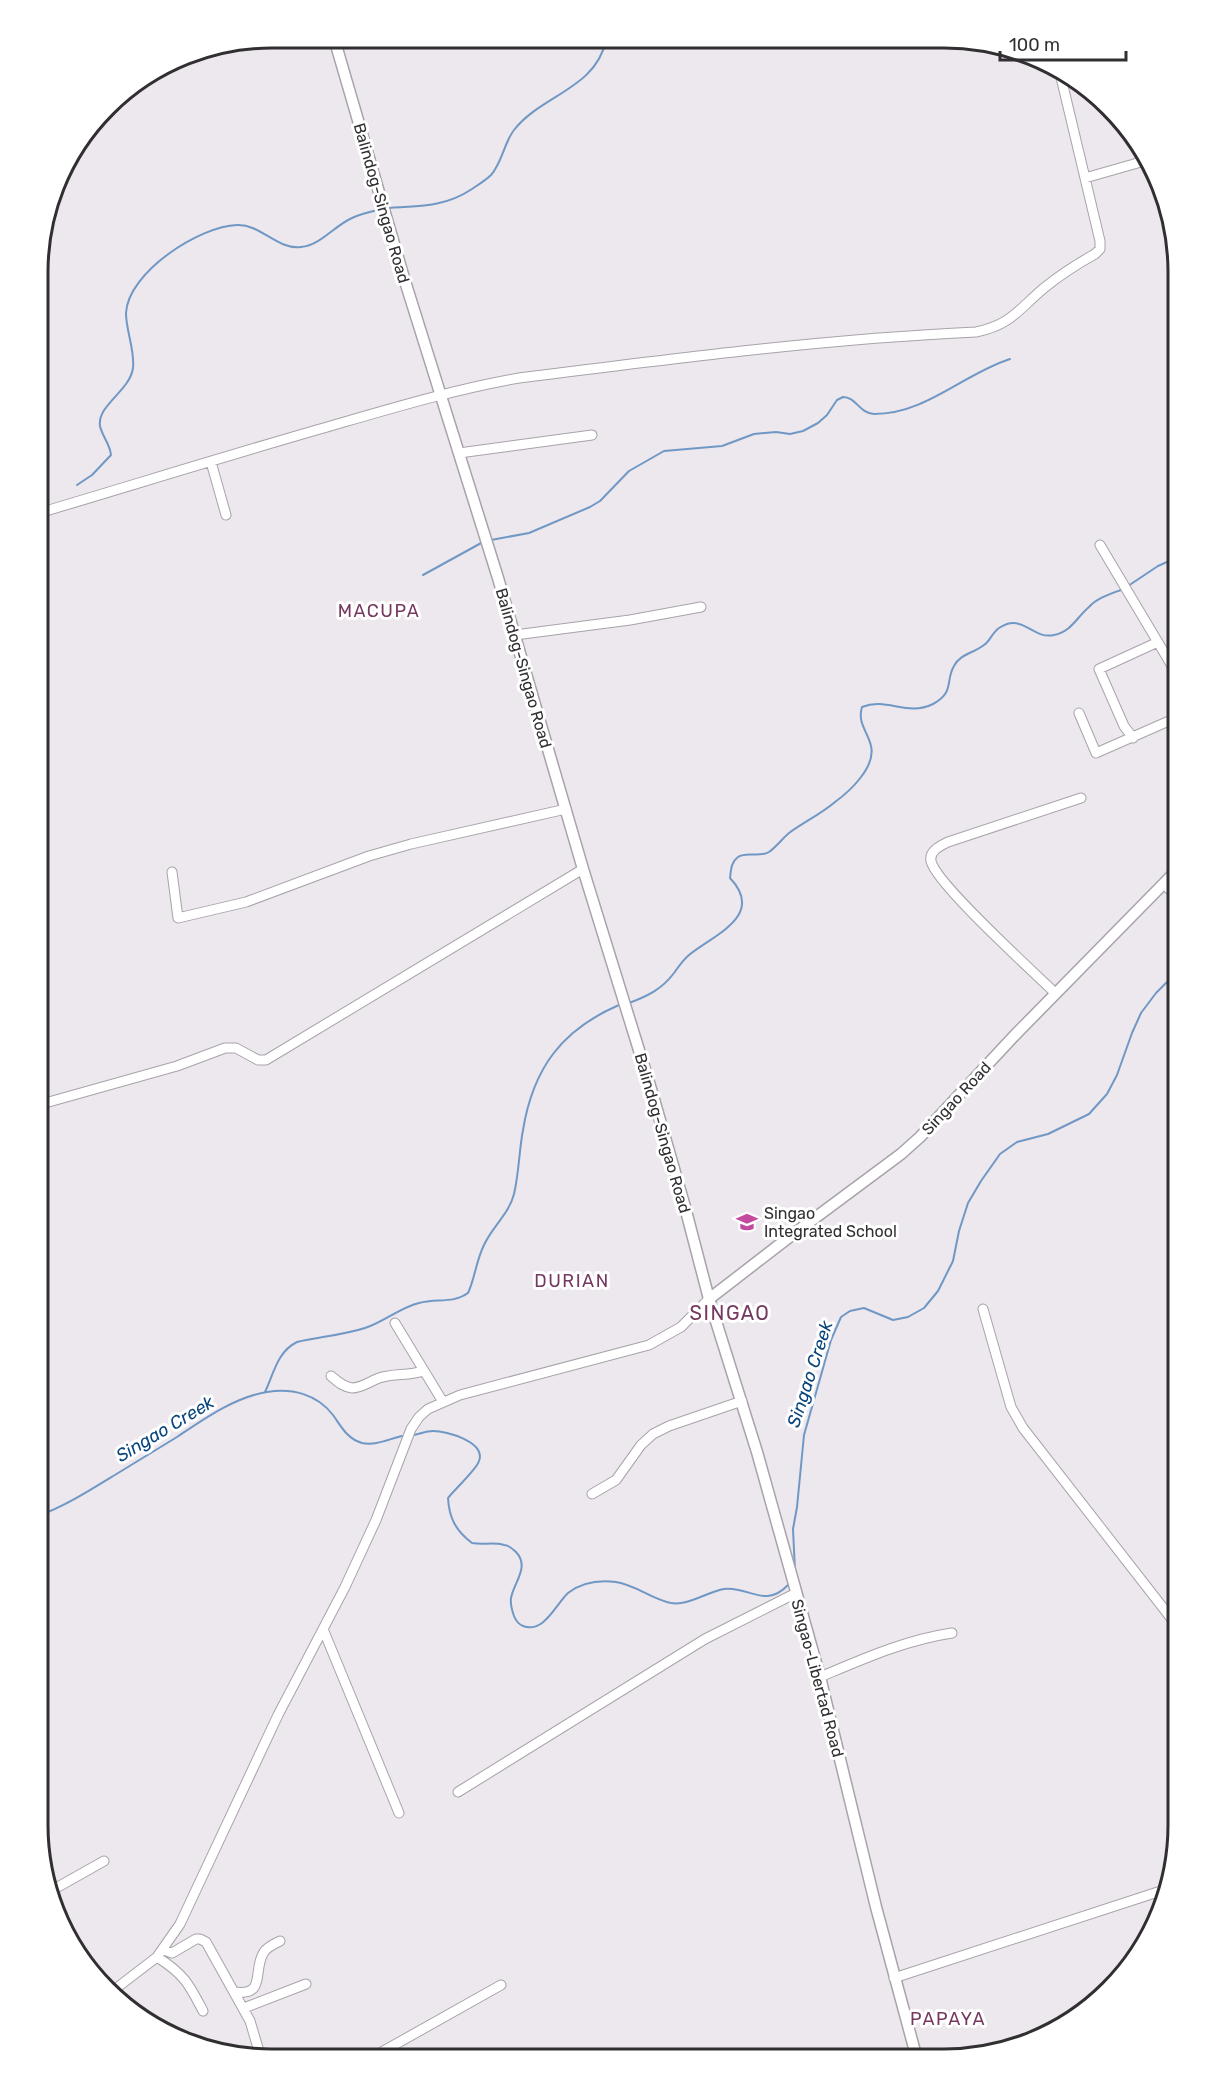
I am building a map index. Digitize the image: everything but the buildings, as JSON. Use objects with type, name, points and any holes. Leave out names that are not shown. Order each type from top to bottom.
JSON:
[{"type":"street","name":"Balindog-Singao Road","points":[[337,48],[404,278],[515,635],[583,869],[676,1173],[709,1299]]},
{"type":"street","points":[[48,510],[272,442],[441,395],[519,378],[819,342],[976,332],[996,327],[1012,318],[1054,280],[1099,251],[1100,241],[1062,82]]},
{"type":"street","points":[[1085,178],[1139,162]]},
{"type":"street","points":[[459,453],[592,435]]},
{"type":"street","points":[[211,462],[226,515]]},
{"type":"street","points":[[1100,545],[1168,659]]},
{"type":"street","points":[[515,635],[701,608]]},
{"type":"street","points":[[1133,738],[1120,718],[1099,669],[1158,642]]},
{"type":"street","points":[[1079,713],[1096,753],[1168,722]]},
{"type":"street","points":[[1055,993],[956,895],[934,867],[931,856],[935,850],[948,843],[1081,798]]},
{"type":"street","points":[[172,873],[178,918],[246,902],[369,856],[411,844],[566,809]]},
{"type":"street","points":[[48,1102],[177,1065],[225,1048],[236,1048],[258,1060],[266,1060],[583,869]]},
{"type":"street","name":"Singao Road","points":[[709,1299],[901,1154],[920,1137],[1055,993],[1168,880]]},
{"type":"street","points":[[1164,884],[1168,888]]},
{"type":"street","points":[[118,1987],[161,1953],[180,1924],[278,1715],[376,1520],[411,1429],[424,1413],[442,1402],[492,1385],[649,1345],[681,1326],[709,1299]]},
{"type":"street","name":"Singao-Libertad Road","points":[[709,1299],[742,1401],[820,1677],[859,1842],[914,2049]]},
{"type":"street","points":[[983,1309],[1011,1407],[1023,1428],[1168,1614]]},
{"type":"street","points":[[395,1323],[442,1402]]},
{"type":"street","points":[[331,1376],[349,1388],[382,1377],[415,1374],[423,1371]]},
{"type":"street","points":[[592,1494],[616,1480],[641,1444],[652,1434],[742,1401]]},
{"type":"street","points":[[458,1792],[696,1645],[796,1593]]},
{"type":"street","points":[[323,1629],[399,1814]]},
{"type":"street","points":[[820,1677],[905,1643],[924,1637],[952,1633]]},
{"type":"street","points":[[57,1887],[104,1861]]},
{"type":"street","points":[[894,1978],[1157,1892]]},
{"type":"street","points":[[161,1953],[172,1953],[196,1939],[203,1940],[244,2008],[259,2049]]},
{"type":"street","points":[[235,1992],[251,1991],[257,1984],[264,1952],[280,1941]]},
{"type":"street","points":[[161,1953],[169,1965],[187,1981],[203,2011]]},
{"type":"street","points":[[244,2008],[306,1984]]},
{"type":"street","points":[[386,2049],[501,1985]]},
{"type":"waterway","points":[[389,208],[442,202],[462,195],[487,179],[498,165],[514,130],[538,108],[580,81],[591,70],[603,48]]},
{"type":"waterway","points":[[77,485],[92,475],[111,455],[101,430],[100,418],[108,404],[131,376],[132,347],[126,313],[130,297],[152,267],[186,242],[222,227],[237,225],[254,228],[284,245],[301,247],[315,243],[345,221],[378,210]]},
{"type":"waterway","points":[[491,540],[529,533],[590,507],[600,501],[629,471],[664,451],[722,446],[754,434],[776,432],[790,434],[803,431],[818,423],[827,415],[837,400],[843,397],[874,414],[911,408],[1010,359]]},
{"type":"waterway","points":[[423,575],[483,542]]},
{"type":"waterway","points":[[1128,586],[1168,562]]},
{"type":"waterway","points":[[629,1003],[659,988],[687,957],[722,932],[739,914],[742,903],[740,891],[730,878],[732,866],[738,857],[769,852],[789,833],[841,797],[860,778],[872,754],[870,741],[861,718],[862,707],[880,704],[914,709],[933,704],[940,700],[947,691],[951,671],[957,662],[963,656],[984,645],[999,628],[1015,623],[1040,634],[1054,635],[1065,631],[1096,601],[1121,590]]},
{"type":"waterway","name":"Singao Creek","points":[[795,1571],[793,1529],[804,1435],[831,1340],[841,1317],[850,1311],[864,1308],[893,1320],[908,1317],[924,1308],[938,1291],[953,1261],[968,1203],[1000,1154],[1017,1142],[1048,1134],[1089,1114],[1107,1094],[1117,1075],[1141,1013],[1168,981]]},
{"type":"waterway","points":[[265,1392],[280,1357],[297,1342],[357,1330],[412,1305],[450,1300],[468,1293],[484,1245],[512,1201],[528,1108],[542,1070],[566,1039],[581,1026],[619,1005]]},
{"type":"waterway","name":"Singao Creek","points":[[48,1512],[81,1495],[220,1410],[243,1399],[267,1392],[286,1391],[312,1397],[327,1408],[348,1435],[362,1443],[377,1443],[402,1436]]},
{"type":"waterway","name":"Singao Creek","points":[[414,1435],[430,1431],[447,1433],[456,1435],[477,1448],[480,1454],[477,1465],[448,1498],[450,1512],[454,1524],[472,1543],[508,1546],[520,1558],[522,1563],[520,1575],[511,1603],[518,1623],[523,1626],[537,1626],[549,1617],[568,1593],[584,1585],[597,1582],[616,1582],[671,1603],[691,1601],[724,1589],[741,1590],[764,1596],[772,1595],[788,1585]]},
{"type":"place","name":"Singao Integrated School","points":[[747,1222]]},
{"type":"district","name":"MACUPA","points":[[379,611]]},
{"type":"district","name":"DURIAN","points":[[572,1281]]},
{"type":"district","name":"SINGAO","points":[[730,1313]]},
{"type":"district","name":"PAPAYA","points":[[948,2019]]}]
